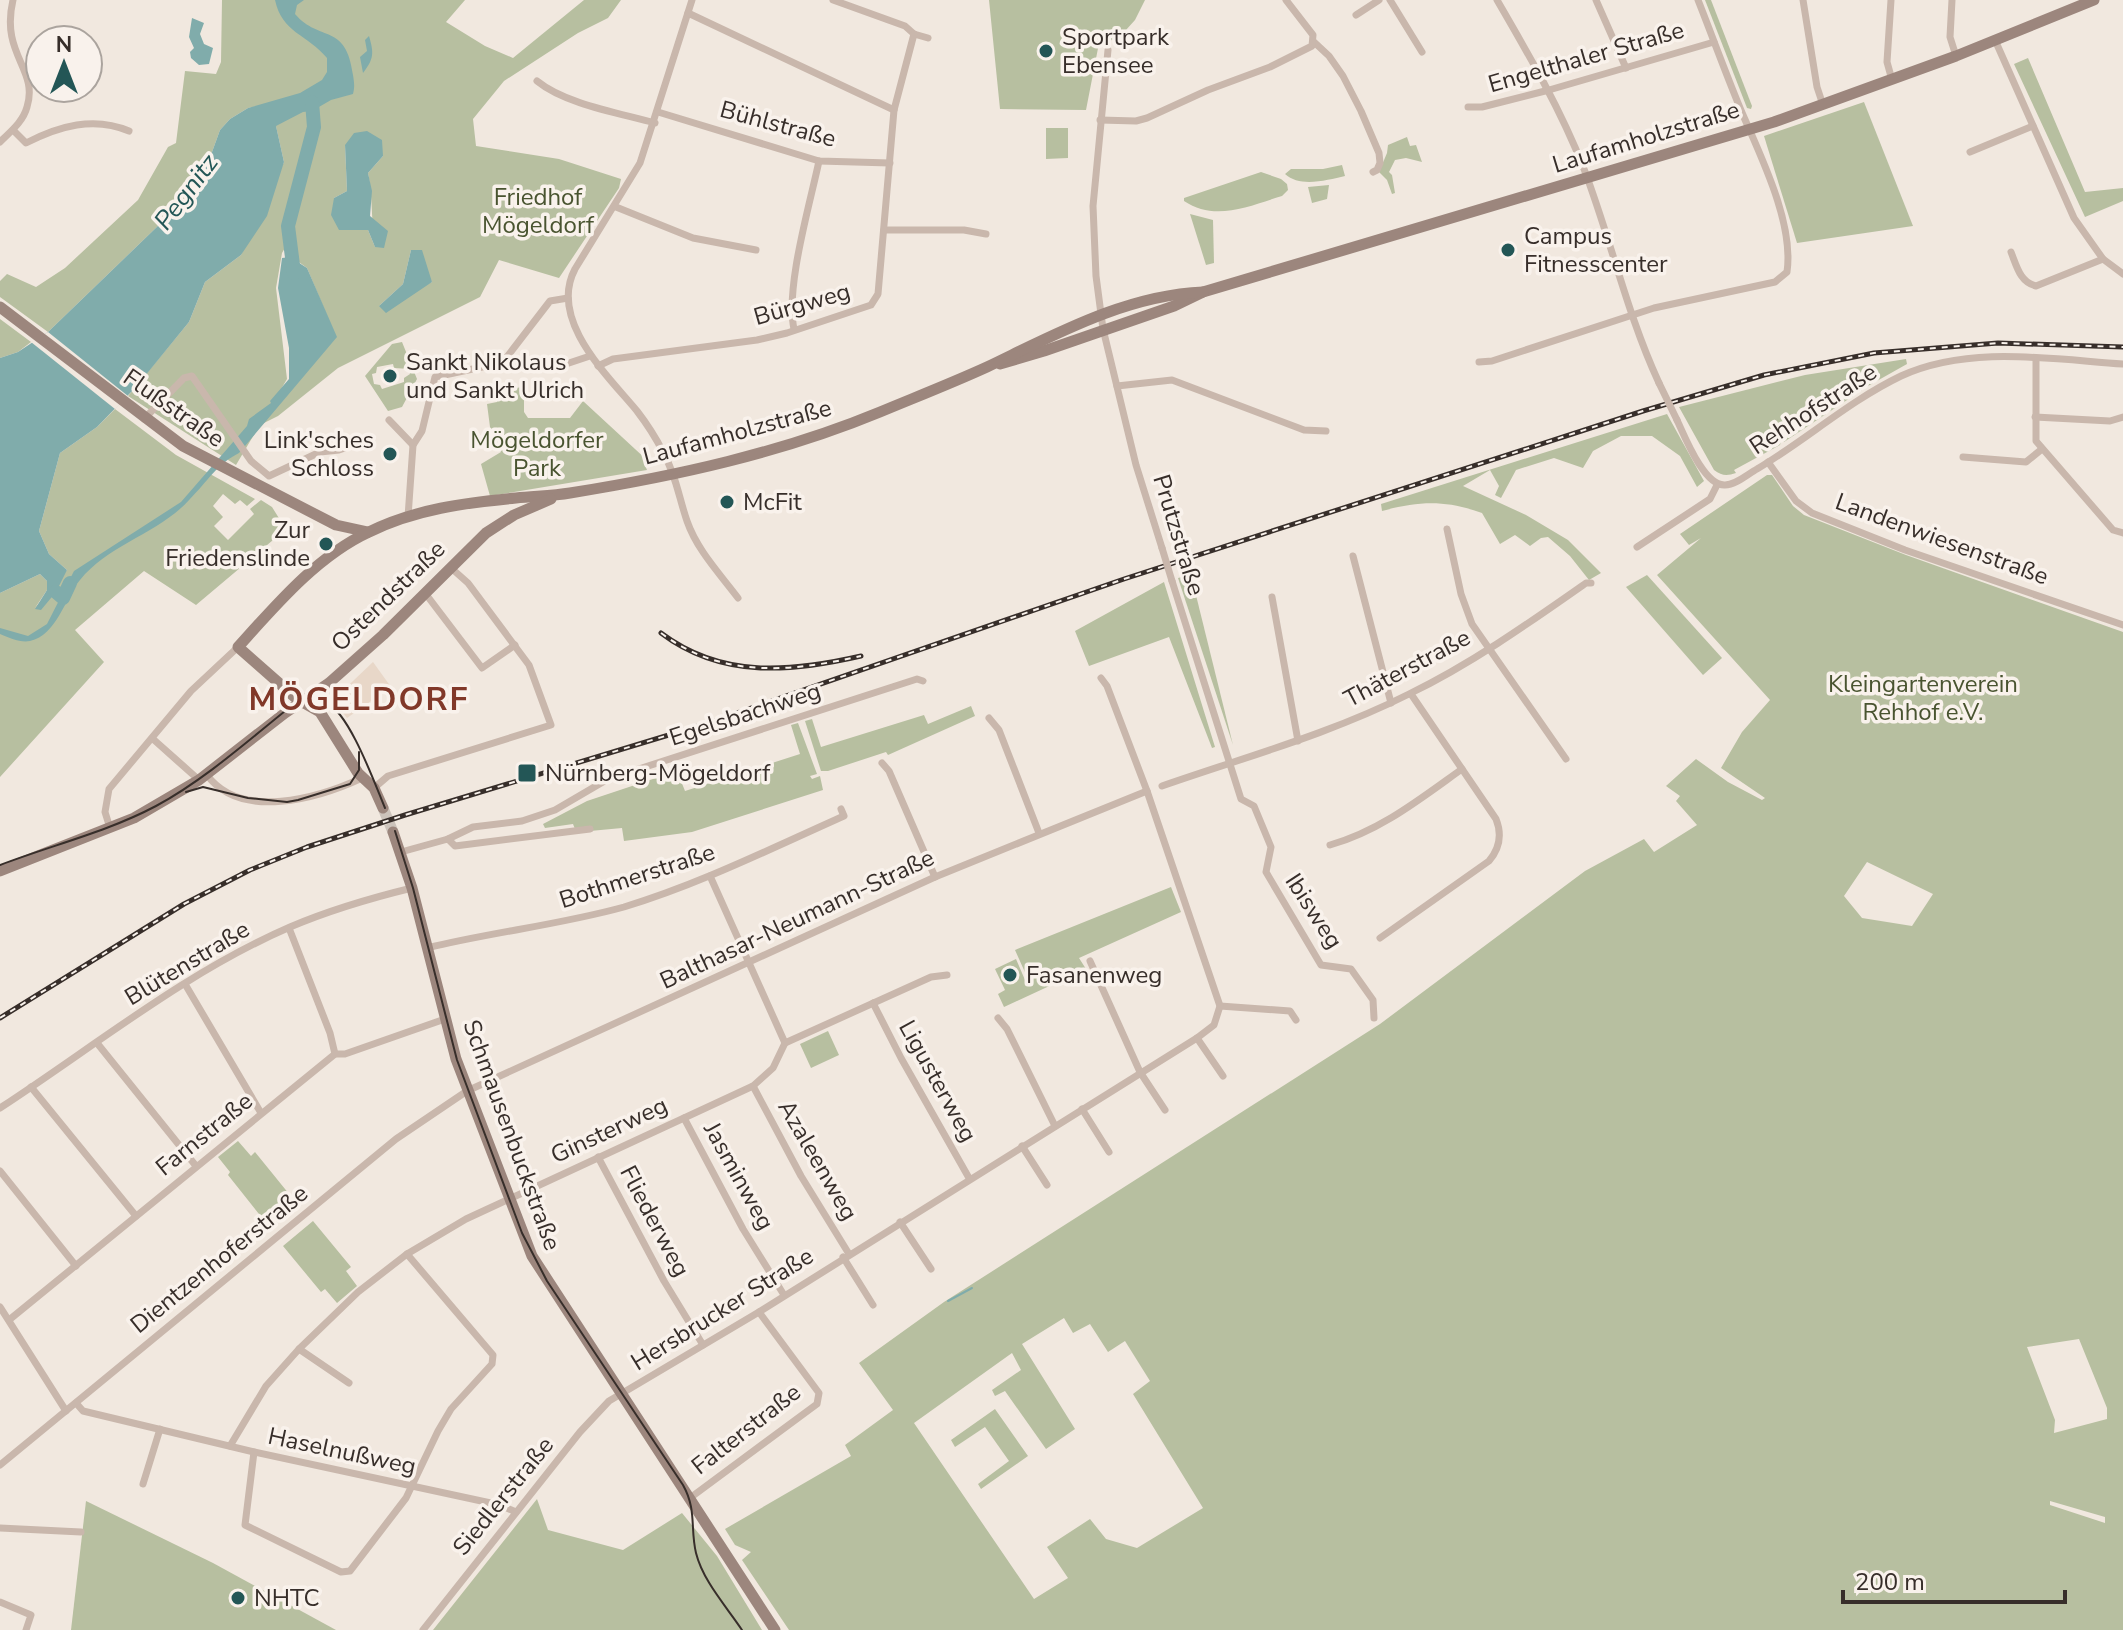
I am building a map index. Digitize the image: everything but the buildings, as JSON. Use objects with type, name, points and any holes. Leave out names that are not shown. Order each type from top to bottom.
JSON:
[{"type":"main road","name":"Laufamholzstraße","points":[[988,366],[1018,360],[1174,306],[1203,292],[1751,129],[1956,56],[2094,0]]},
{"type":"main road","name":"Laufamholzstraße","points":[[238,647],[288,593],[343,547],[369,532],[408,517],[442,507],[567,494],[742,459],[815,437],[1102,316],[1173,293],[1203,292]]},
{"type":"main road","name":"Flußstraße","points":[[0,307],[144,419],[209,461],[336,525],[369,532]]},
{"type":"main road","name":"Ostendstraße","points":[[0,871],[154,809],[203,778],[318,692],[364,653],[497,525],[530,507],[567,494]]},
{"type":"main road","points":[[486,501],[494,510],[497,525]]},
{"type":"main road","points":[[336,525],[343,538],[343,547]]},
{"type":"main road","points":[[238,647],[324,718],[362,778],[374,788],[383,808]]},
{"type":"main road","name":"Schmausenbuckstraße","points":[[393,832],[412,888],[445,1019],[467,1091],[538,1268],[775,1630]]},
{"type":"main road","name":"Ostendstraße","points":[[0,863],[69,838],[82,838]]},
{"type":"street","points":[[0,142],[13,130],[27,109],[28,90],[6,46],[2,22],[13,0]]},
{"type":"street","points":[[692,0],[640,163],[571,277],[568,298],[575,324],[590,356],[639,414],[674,475],[690,527],[704,554],[738,598]]},
{"type":"street","points":[[833,0],[905,26],[914,34],[928,38]]},
{"type":"street","points":[[1286,0],[1313,35],[1314,42],[1343,76],[1361,111],[1379,153],[1380,163],[1373,172]]},
{"type":"street","points":[[1356,15],[1379,0]]},
{"type":"street","points":[[1390,0],[1422,52]]},
{"type":"street","points":[[1497,0],[1549,90],[1587,178],[1631,315],[1659,383],[1706,474],[1717,485]]},
{"type":"street","points":[[1596,0],[1626,68]]},
{"type":"street","points":[[1479,362],[1492,361],[1631,315],[1775,282],[1787,272],[1789,243],[1751,129],[1698,0]]},
{"type":"street","points":[[1803,0],[1817,87],[1823,105]]},
{"type":"street","points":[[1891,0],[1887,62],[1892,80]]},
{"type":"street","points":[[1952,0],[1950,37],[1956,56]]},
{"type":"street","points":[[688,13],[894,110]]},
{"type":"street","name":"Bürgweg","points":[[598,366],[613,359],[757,340],[853,312],[875,301],[894,110],[914,34]]},
{"type":"street","points":[[1995,40],[2074,218],[2103,259],[2123,274]]},
{"type":"street","points":[[1100,120],[1136,121],[1147,118],[1208,90],[1270,67],[1307,49],[1314,42]]},
{"type":"street","name":"Engelthaler Straße","points":[[1468,107],[1482,107],[1549,90],[1714,42]]},
{"type":"street","name":"Prutzstraße","points":[[1108,50],[1092,217],[1103,329],[1136,465],[1228,763]]},
{"type":"street","points":[[537,81],[564,96],[655,123]]},
{"type":"street","name":"Bühlstraße","points":[[658,112],[819,161],[890,163]]},
{"type":"street","points":[[13,130],[26,143],[71,125],[108,124],[129,131]]},
{"type":"street","points":[[1970,152],[2033,126]]},
{"type":"street","points":[[794,329],[791,315],[800,248],[819,161]]},
{"type":"street","points":[[616,207],[693,238],[756,250]]},
{"type":"street","points":[[884,230],[964,230],[986,234]]},
{"type":"street","points":[[2011,252],[2021,276],[2027,284],[2036,286],[2103,259]]},
{"type":"street","points":[[500,366],[550,301],[568,298]]},
{"type":"street","points":[[408,517],[415,442],[422,431],[435,377],[487,366],[563,365],[590,356]]},
{"type":"street","name":"Rehhofstraße","points":[[1637,547],[1710,499],[1717,485],[1729,485],[1866,395],[1915,371],[1965,358],[2036,358],[2123,364]]},
{"type":"street","points":[[2036,358],[2036,441],[2113,530],[2123,533]]},
{"type":"street","points":[[144,419],[184,378],[192,376],[246,453],[269,476],[320,452],[339,450],[365,441]]},
{"type":"street","points":[[1117,386],[1172,380],[1304,430],[1326,431]]},
{"type":"street","points":[[2035,417],[2110,421],[2123,417]]},
{"type":"street","points":[[389,420],[415,442]]},
{"type":"street","points":[[1963,457],[2026,462],[2042,449]]},
{"type":"street","name":"Landenwiesenstraße","points":[[1768,462],[1796,501],[1812,513],[1905,550],[2123,625]]},
{"type":"street","points":[[1447,529],[1464,604],[1472,624],[1566,759]]},
{"type":"street","points":[[1353,556],[1391,703]]},
{"type":"street","points":[[374,788],[388,776],[551,725],[533,673],[468,583],[450,567]]},
{"type":"street","name":"Thäterstraße","points":[[1228,763],[1298,741],[1411,694],[1586,583],[1591,583]]},
{"type":"street","points":[[425,593],[482,668],[515,645]]},
{"type":"street","points":[[1272,597],[1298,741]]},
{"type":"street","points":[[110,828],[105,812],[109,789],[191,691],[238,647]]},
{"type":"street","points":[[1101,678],[1107,686],[1147,791],[1220,1006],[1289,1010],[1296,1020]]},
{"type":"street","name":"Egelsbachweg","points":[[448,839],[473,827],[522,821],[555,810],[608,779],[917,679],[923,681]]},
{"type":"street","points":[[1380,938],[1494,855],[1500,840],[1499,827],[1411,694]]},
{"type":"street","points":[[989,718],[999,730],[1039,833]]},
{"type":"street","points":[[153,739],[228,794],[287,802],[334,790],[362,778]]},
{"type":"street","points":[[882,763],[889,771],[935,877]]},
{"type":"street","points":[[1162,786],[1228,763]]},
{"type":"street","name":"Ibisweg","points":[[1228,763],[1241,799],[1254,806],[1271,847],[1266,872],[1287,911],[1321,965],[1351,969],[1373,1000],[1374,1018]]},
{"type":"street","points":[[1330,845],[1346,841],[1393,818],[1462,769]]},
{"type":"street","name":"Balthasar-Neumann-Straße","points":[[467,1091],[935,877],[1147,791]]},
{"type":"street","name":"Bothmerstraße","points":[[427,948],[625,906],[710,876],[844,816],[841,809]]},
{"type":"street","points":[[401,852],[448,839],[455,846],[590,829]]},
{"type":"street","points":[[710,876],[785,1043],[931,977],[947,975]]},
{"type":"street","name":"Blütenstraße","points":[[0,1108],[227,959],[289,928],[346,906],[412,888]]},
{"type":"street","points":[[289,928],[330,1033],[335,1054]]},
{"type":"street","points":[[1090,961],[1140,1072],[1165,1110]]},
{"type":"street","points":[[185,984],[261,1113]]},
{"type":"street","name":"Ligusterweg","points":[[873,1003],[969,1178]]},
{"type":"street","name":"Hersbrucker Straße","points":[[621,1395],[1197,1038],[1214,1025],[1220,1006]]},
{"type":"street","points":[[998,1018],[1007,1029],[1055,1126]]},
{"type":"street","name":"Farnstraße","points":[[9,1320],[335,1054],[345,1054],[445,1019]]},
{"type":"street","points":[[1197,1038],[1223,1076]]},
{"type":"street","points":[[97,1043],[196,1166]]},
{"type":"street","name":"Ginsterweg","points":[[230,1446],[266,1386],[299,1349],[358,1292],[407,1254],[454,1225],[753,1086],[773,1068],[785,1043]]},
{"type":"street","name":"Azaleenweg","points":[[753,1086],[846,1255]]},
{"type":"street","points":[[31,1087],[136,1216]]},
{"type":"street","name":"Dientzenhoferstraße","points":[[0,1465],[396,1139],[467,1091]]},
{"type":"street","points":[[1082,1109],[1109,1152]]},
{"type":"street","name":"Jasminweg","points":[[684,1118],[743,1229],[784,1295]]},
{"type":"street","points":[[1022,1146],[1047,1185]]},
{"type":"street","name":"Fliederweg","points":[[598,1157],[664,1281],[703,1345]]},
{"type":"street","points":[[0,1171],[76,1266]]},
{"type":"street","points":[[900,1222],[931,1269]]},
{"type":"street","points":[[254,1452],[245,1525],[341,1572],[350,1571],[413,1486],[438,1431],[465,1391],[492,1364],[493,1355],[407,1254]]},
{"type":"street","name":"Hersbrucker Straße","points":[[846,1255],[873,1305]]},
{"type":"street","points":[[0,1307],[66,1411]]},
{"type":"street","name":"Falterstraße","points":[[690,1498],[817,1404],[819,1393],[759,1312]]},
{"type":"street","points":[[299,1349],[349,1383]]},
{"type":"street","name":"Siedlerstraße","points":[[423,1630],[585,1426],[605,1405],[621,1395]]},
{"type":"street","name":"Haselnußweg","points":[[76,1403],[83,1411],[500,1505],[516,1512]]},
{"type":"street","points":[[143,1484],[160,1429]]},
{"type":"street","points":[[0,1528],[81,1532]]},
{"type":"street","points":[[0,1602],[31,1615],[26,1630]]},
{"type":"green space","name":"Friedhof Mögeldorf","points":[[222,0],[465,0],[446,22],[485,46],[513,58],[584,0],[621,0],[608,18],[578,33],[504,81],[473,119],[476,146],[559,159],[621,179],[619,188],[559,278],[499,260],[480,297],[338,368],[278,416],[262,424],[336,337],[307,268],[292,257],[292,236],[282,253],[276,288],[287,379],[236,465],[128,396],[189,322],[205,282],[241,255],[284,162],[271,104],[248,108],[230,119],[220,130],[208,163],[190,195],[48,332],[0,297],[0,281],[7,274],[36,287],[65,268],[138,200],[168,147],[176,143],[185,71],[216,74],[221,62]],"holes":[[[345,145],[383,156],[368,173],[375,247],[368,230],[334,198],[347,191]],[[411,250],[432,282],[379,306],[403,284]]]},
{"type":"green space","name":"Sportpark Ebensee","points":[[989,0],[1145,0],[1135,20],[1116,41],[1100,38],[1086,110],[1000,109]]},
{"type":"green space","points":[[1705,0],[1711,0],[1751,109],[1747,108]]},
{"type":"green space","points":[[2028,58],[2085,192],[2123,188],[2123,201],[2085,217],[2014,64]]},
{"type":"green space","points":[[1864,102],[1913,226],[1797,243],[1764,136]]},
{"type":"green space","points":[[1046,128],[1068,128],[1068,158],[1046,159]]},
{"type":"green space","points":[[1407,137],[1410,146],[1416,145],[1422,162],[1406,158],[1395,160],[1389,172],[1395,193],[1392,194],[1387,180],[1379,172],[1388,145]]},
{"type":"green space","points":[[1342,165],[1345,176],[1322,181],[1298,181],[1285,174],[1291,169],[1323,169]]},
{"type":"green space","points":[[1261,172],[1281,179],[1288,190],[1282,196],[1232,210],[1208,210],[1184,201],[1184,198]]},
{"type":"green space","points":[[1329,185],[1327,199],[1312,203],[1308,187]]},
{"type":"green space","points":[[1190,214],[1213,220],[1214,263],[1206,265]]},
{"type":"green space","points":[[0,319],[31,342],[18,352],[0,358]]},
{"type":"green space","points":[[402,342],[417,379],[402,407],[388,411],[365,376],[392,344]],"holes":[[[393,364],[394,368],[409,369],[410,374],[404,382],[382,389],[374,384],[372,374],[376,373],[377,367]]]},
{"type":"green space","points":[[1906,359],[1907,364],[1730,475],[1714,470],[1679,407],[1805,375]]},
{"type":"green space","name":"Mögeldorfer Park","points":[[524,387],[524,412],[528,418],[570,418],[583,401],[648,461],[644,463],[647,470],[490,496],[481,464],[501,452],[490,427],[487,404],[497,402],[496,390]]},
{"type":"green space","points":[[115,409],[176,455],[255,499],[247,506],[240,500],[235,504],[223,494],[213,506],[223,517],[214,526],[228,540],[254,514],[250,509],[261,500],[272,507],[282,523],[279,535],[196,605],[144,571],[75,630],[104,662],[0,777],[0,593],[40,574],[47,581],[47,590],[35,608],[67,570],[49,554],[39,531],[60,453],[97,427]]},
{"type":"green space","points":[[1667,414],[1704,481],[1697,487],[1680,456],[1652,436],[1621,436],[1593,451],[1583,468],[1554,458],[1516,470],[1501,498],[1495,495],[1499,486],[1490,470],[1463,486],[1526,515],[1568,540],[1601,573],[1589,580],[1570,556],[1548,537],[1530,546],[1515,535],[1500,544],[1482,513],[1432,503],[1382,511],[1381,504]]},
{"type":"green space","name":"Kleingartenverein Rehhof e.V.","points":[[1767,475],[1772,475],[1793,506],[1804,515],[1906,555],[2123,632],[2123,1630],[789,1630],[742,1560],[751,1552],[735,1545],[725,1529],[851,1456],[845,1445],[893,1410],[859,1363],[944,1302],[1380,1024],[1585,871],[1644,839],[1654,852],[1697,825],[1676,801],[1680,796],[1666,786],[1696,759],[1728,782],[1762,800],[1765,798],[1721,768],[1742,732],[1770,700],[1657,575],[1701,538],[1689,545],[1680,534]],"holes":[[[1867,862],[1933,894],[1912,926],[1862,918],[1844,896]],[[1064,1318],[1073,1333],[1090,1324],[1108,1352],[1125,1341],[1150,1381],[1133,1394],[1203,1508],[1137,1548],[1106,1539],[1090,1519],[1047,1547],[1068,1578],[1034,1599],[914,1423],[1012,1353],[1021,1370],[992,1390],[995,1396],[1005,1391],[1046,1449],[1075,1429],[1022,1344]],[[2079,1339],[2107,1408],[2107,1419],[2054,1433],[2055,1420],[2027,1347]],[[2050,1501],[2105,1517],[2105,1523],[2050,1505]]]},
{"type":"green space","points":[[1191,575],[1233,745],[1178,578]]},
{"type":"green space","points":[[1647,575],[1722,658],[1703,675],[1626,587]]},
{"type":"green space","points":[[1164,582],[1215,747],[1212,748],[1169,637],[1089,666],[1075,631]]},
{"type":"green space","points":[[971,706],[975,716],[888,755],[886,752],[828,771],[821,771],[805,721],[812,719],[821,747],[924,715],[928,724]]},
{"type":"green space","points":[[798,723],[817,774],[810,776],[812,779],[820,776],[823,790],[692,832],[624,841],[622,828],[590,831],[575,829],[573,824],[545,828],[543,824],[587,801],[677,771],[685,791],[800,754],[791,725]]},
{"type":"green space","points":[[1171,887],[1181,912],[1079,958],[1086,969],[1004,1007],[998,994],[1005,990],[995,969],[1016,959],[1025,980],[1028,979],[1015,950]]},
{"type":"green space","points":[[828,1031],[839,1055],[811,1068],[800,1044]]},
{"type":"green space","points":[[238,1141],[251,1156],[255,1152],[298,1205],[270,1228],[228,1175],[230,1172],[218,1157]]},
{"type":"green space","points":[[313,1221],[351,1267],[346,1271],[357,1286],[337,1303],[325,1289],[321,1292],[283,1246]]},
{"type":"green space","points":[[995,1409],[1028,1456],[981,1489],[978,1484],[1009,1461],[985,1427],[955,1447],[951,1440]]},
{"type":"green space","points":[[537,1499],[548,1530],[623,1550],[682,1513],[717,1556],[762,1630],[433,1630]]},
{"type":"green space","points":[[86,1501],[213,1563],[336,1630],[71,1630]]},
{"type":"shaded area","points":[[373,662],[391,687],[347,718],[333,700]]},
{"type":"water","points":[[275,0],[304,0],[297,5],[295,14],[304,23],[338,40],[344,47],[350,58],[353,94],[331,100],[276,126],[284,162],[267,216],[241,255],[205,282],[189,322],[136,387],[97,427],[60,453],[39,531],[49,554],[67,570],[56,592],[41,610],[35,609],[47,590],[47,581],[40,574],[0,593],[0,358],[18,352],[48,332],[190,195],[208,163],[220,130],[230,119],[248,108],[300,93],[322,80],[327,72],[327,58],[289,27],[278,11]]},
{"type":"water","points":[[192,18],[204,23],[200,34],[204,44],[213,48],[209,64],[199,65],[191,58],[190,52],[194,48],[189,37]]},
{"type":"water","points":[[369,36],[372,56],[363,73],[360,57],[367,51],[365,40]]},
{"type":"water","points":[[367,131],[382,140],[383,156],[368,173],[372,191],[370,216],[388,231],[384,248],[375,247],[368,230],[339,230],[331,215],[334,198],[347,191],[345,145],[354,133]]},
{"type":"water","points":[[411,250],[422,250],[432,282],[386,313],[379,306],[403,284]]},
{"type":"water","points":[[290,257],[307,268],[337,337],[239,453],[218,468],[178,511],[105,557],[80,580],[47,631],[30,641],[15,640],[0,634],[0,628],[28,636],[47,624],[74,571],[181,502],[247,426],[249,419],[271,403],[289,379],[289,348],[278,288],[282,258]]},
{"type":"pier","points":[[48,332],[128,396],[115,409],[31,342]]},
{"type":"waterway","points":[[294,273],[288,226],[314,127],[312,102]]},
{"type":"waterway","points":[[56,592],[63,598],[70,583]]},
{"type":"waterway","points":[[948,1301],[972,1288]]},
{"type":"tunnel","points":[[383,808],[393,832]]},
{"type":"tram line","points":[[0,865],[99,831],[156,806],[210,771],[295,703],[306,699],[326,702],[344,720],[385,808]]},
{"type":"tram line","points":[[186,792],[203,787],[248,798],[287,802],[298,800],[350,784],[359,770],[359,752]]},
{"type":"tram line","points":[[395,831],[413,888],[457,1060],[522,1233],[547,1281],[683,1485],[692,1511],[694,1544],[699,1563],[742,1630]]},
{"type":"railway","points":[[0,1018],[184,904],[250,870],[307,847],[705,724],[1124,579],[1643,411],[1764,375],[1874,353],[1998,343],[2123,347]]},
{"type":"railway","points":[[661,633],[684,648],[708,658],[758,668],[809,666],[861,656]]},
{"type":"place","name":"Sportpark Ebensee","points":[[1046,51]]},
{"type":"place","name":"Campus Fitnesscenter","points":[[1508,250]]},
{"type":"place","name":"Sankt Nikolaus und Sankt Ulrich","points":[[390,376]]},
{"type":"place","name":"Link'sches Schloss","points":[[390,454]]},
{"type":"place","name":"McFit","points":[[727,502]]},
{"type":"place","name":"Zur Friedenslinde","points":[[326,544]]},
{"type":"place","name":"Nürnberg-Mögeldorf","points":[[527,773]]},
{"type":"place","name":"Fasanenweg","points":[[1010,975]]},
{"type":"place","name":"NHTC","points":[[238,1598]]},
{"type":"district","name":"MÖGELDORF","points":[[359,699]]},
{"type":"water label","name":"Pegnitz","points":[[186,192]]}]
